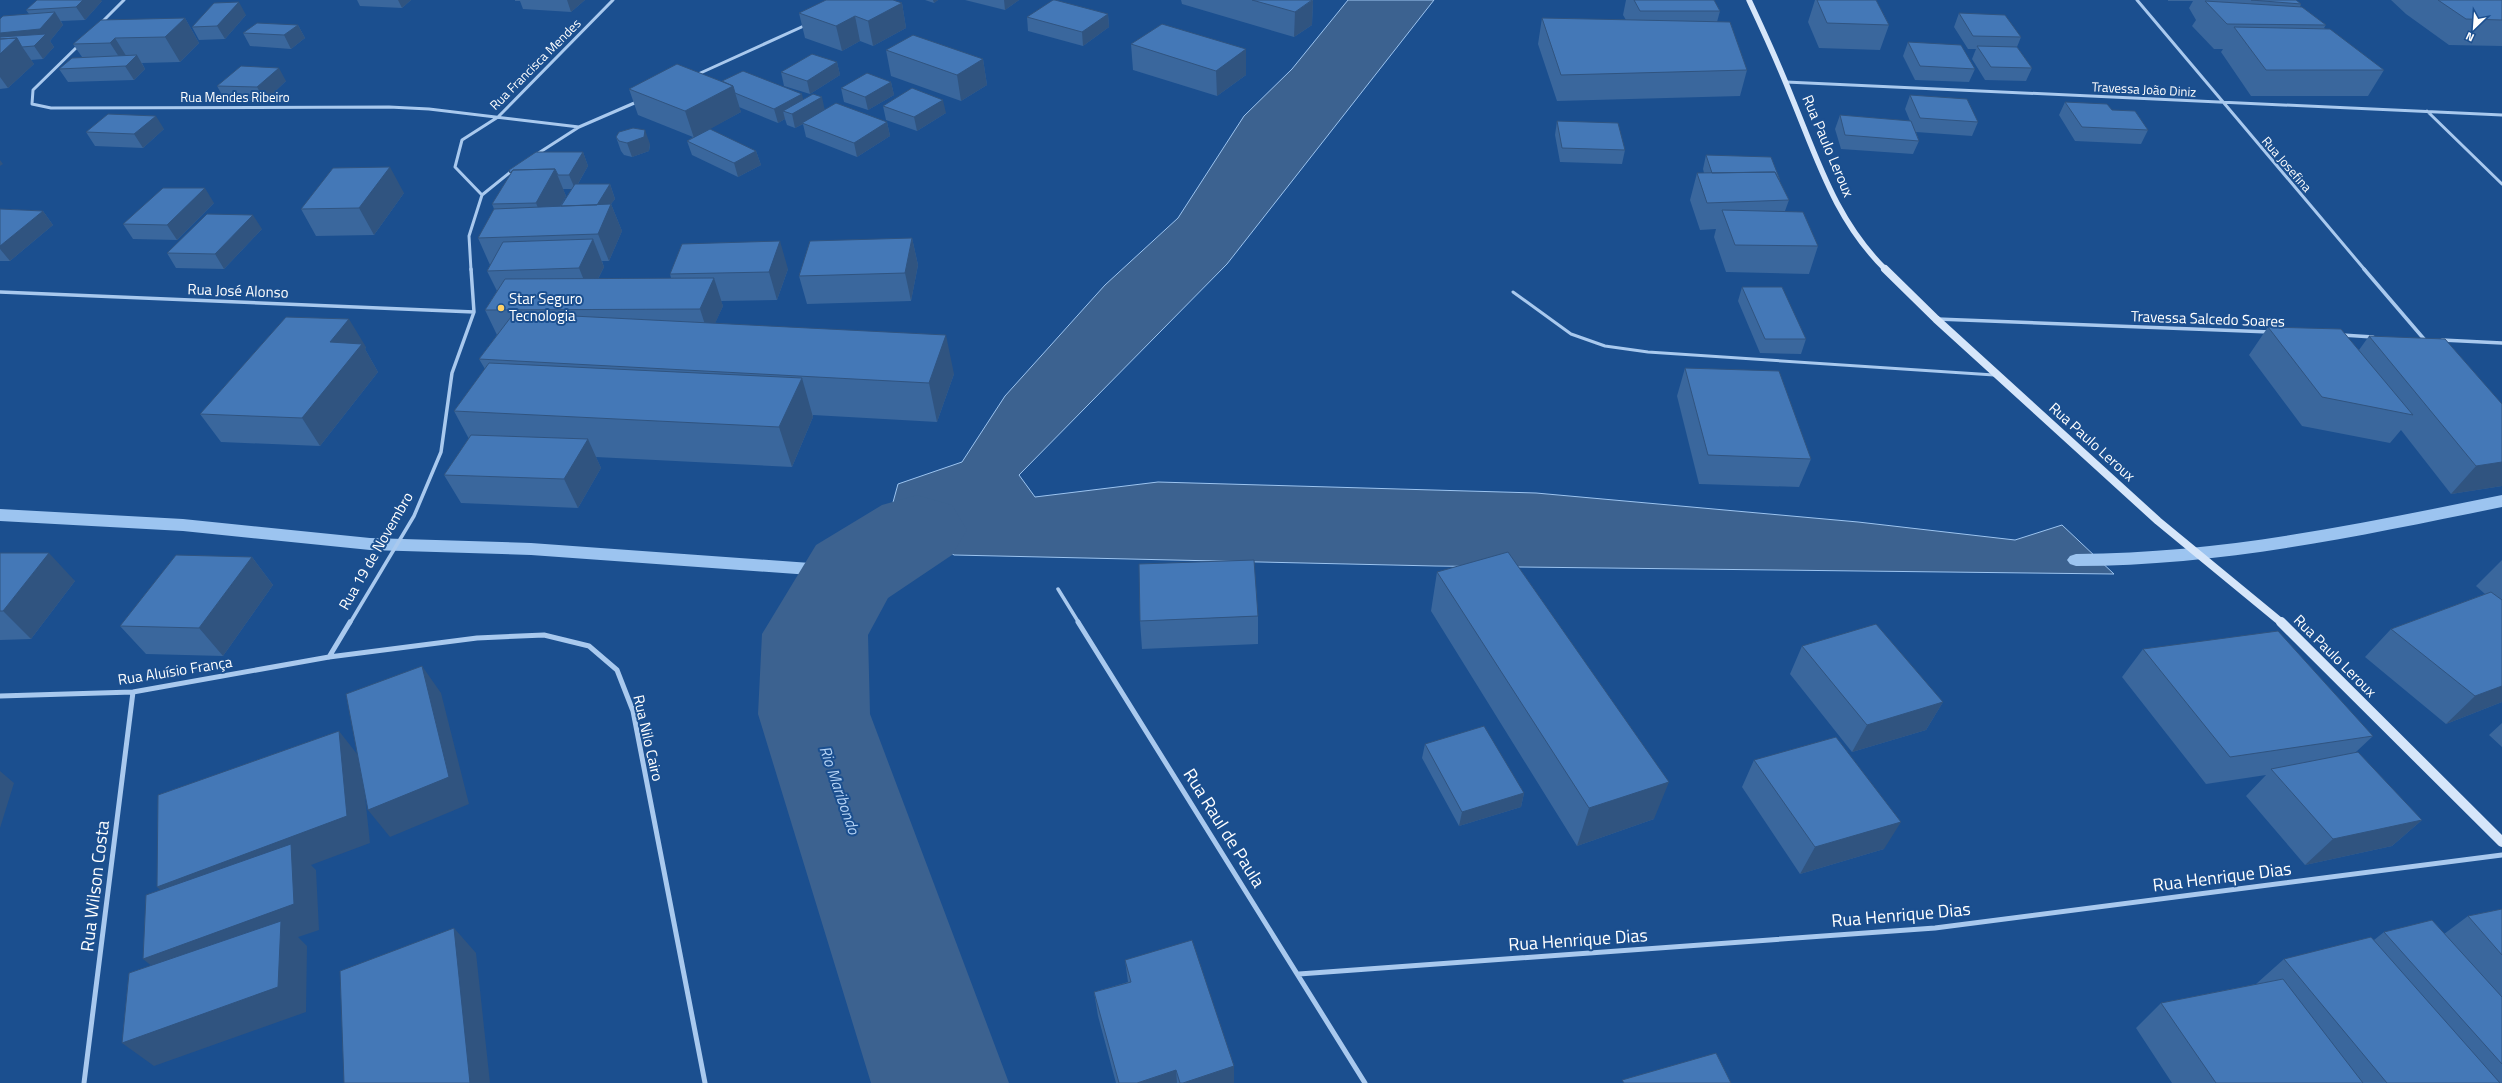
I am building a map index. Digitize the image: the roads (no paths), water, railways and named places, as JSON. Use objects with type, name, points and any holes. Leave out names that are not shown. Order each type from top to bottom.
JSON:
[{"type":"street","points":[[96,28],[124,0]]},
{"type":"street","name":"Rua Francisca Mendes","points":[[482,195],[455,167],[462,140],[498,116],[614,0]]},
{"type":"street","name":"Rua Paulo Leroux","points":[[1749,0],[1786,82],[1834,201],[1870,254],[1936,319],[2158,521],[2276,617],[2502,842]]},
{"type":"street","name":"Rua Josefina","points":[[2137,0],[2222,103],[2424,339]]},
{"type":"street","points":[[688,78],[812,23]]},
{"type":"street","name":"Rua Mendes Ribeiro","points":[[84,39],[33,90],[32,104],[50,108],[388,107],[498,116],[579,127]]},
{"type":"street","name":"Travessa João Diniz","points":[[1786,82],[2502,115]]},
{"type":"street","points":[[532,157],[579,127],[645,98]]},
{"type":"street","points":[[2427,111],[2502,184]]},
{"type":"street","points":[[482,195],[519,166]]},
{"type":"street","name":"Rua 19 de Novembro","points":[[329,657],[374,580],[414,516],[441,452],[452,373],[474,312],[469,236],[482,195]]},
{"type":"street","name":"Rua José Alonso","points":[[0,292],[474,312]]},
{"type":"street","name":"Travessa Salcedo Soares","points":[[1936,319],[2274,333]]},
{"type":"street","points":[[2338,335],[2377,337]]},
{"type":"street","points":[[2416,338],[2432,339]]},
{"type":"street","points":[[2440,340],[2502,343]]},
{"type":"street","name":"Rua Raul de Paula","points":[[1058,589],[1299,974],[1365,1083]]},
{"type":"street","name":"Rua Nilo Cairo","points":[[329,657],[476,638],[544,635],[589,646],[617,670],[633,711],[705,1083]]},
{"type":"street","name":"Rua Aluísio França","points":[[0,696],[133,692],[329,657]]},
{"type":"street","name":"Rua Wilson Costa","points":[[84,1083],[133,692]]},
{"type":"street","name":"Rua Henrique Dias","points":[[1299,974],[1935,928],[2502,855]]},
{"type":"lane","points":[[1513,292],[1571,334],[1605,346],[1648,352],[1998,375]]},
{"type":"water","points":[[1348,0],[1434,0],[1227,264],[1019,475],[1035,497],[1158,482],[1536,493],[1858,522],[2015,540],[2062,525],[2114,574],[1435,566],[954,555],[917,530],[892,506],[898,484],[962,462],[1005,396],[1105,285],[1178,218],[1244,116],[1292,69]]},
{"type":"waterway","points":[[2076,560],[2130,560],[2238,550],[2344,533],[2502,501]]},
{"type":"waterway","points":[[0,515],[183,525],[370,544],[531,549],[852,572]]},
{"type":"waterway","name":"Rio Maribondo","points":[[917,530],[852,572],[815,634],[814,714],[940,1083]]},
{"type":"place","name":"Star Seguro Tecnologia","points":[[501,308]]}]
